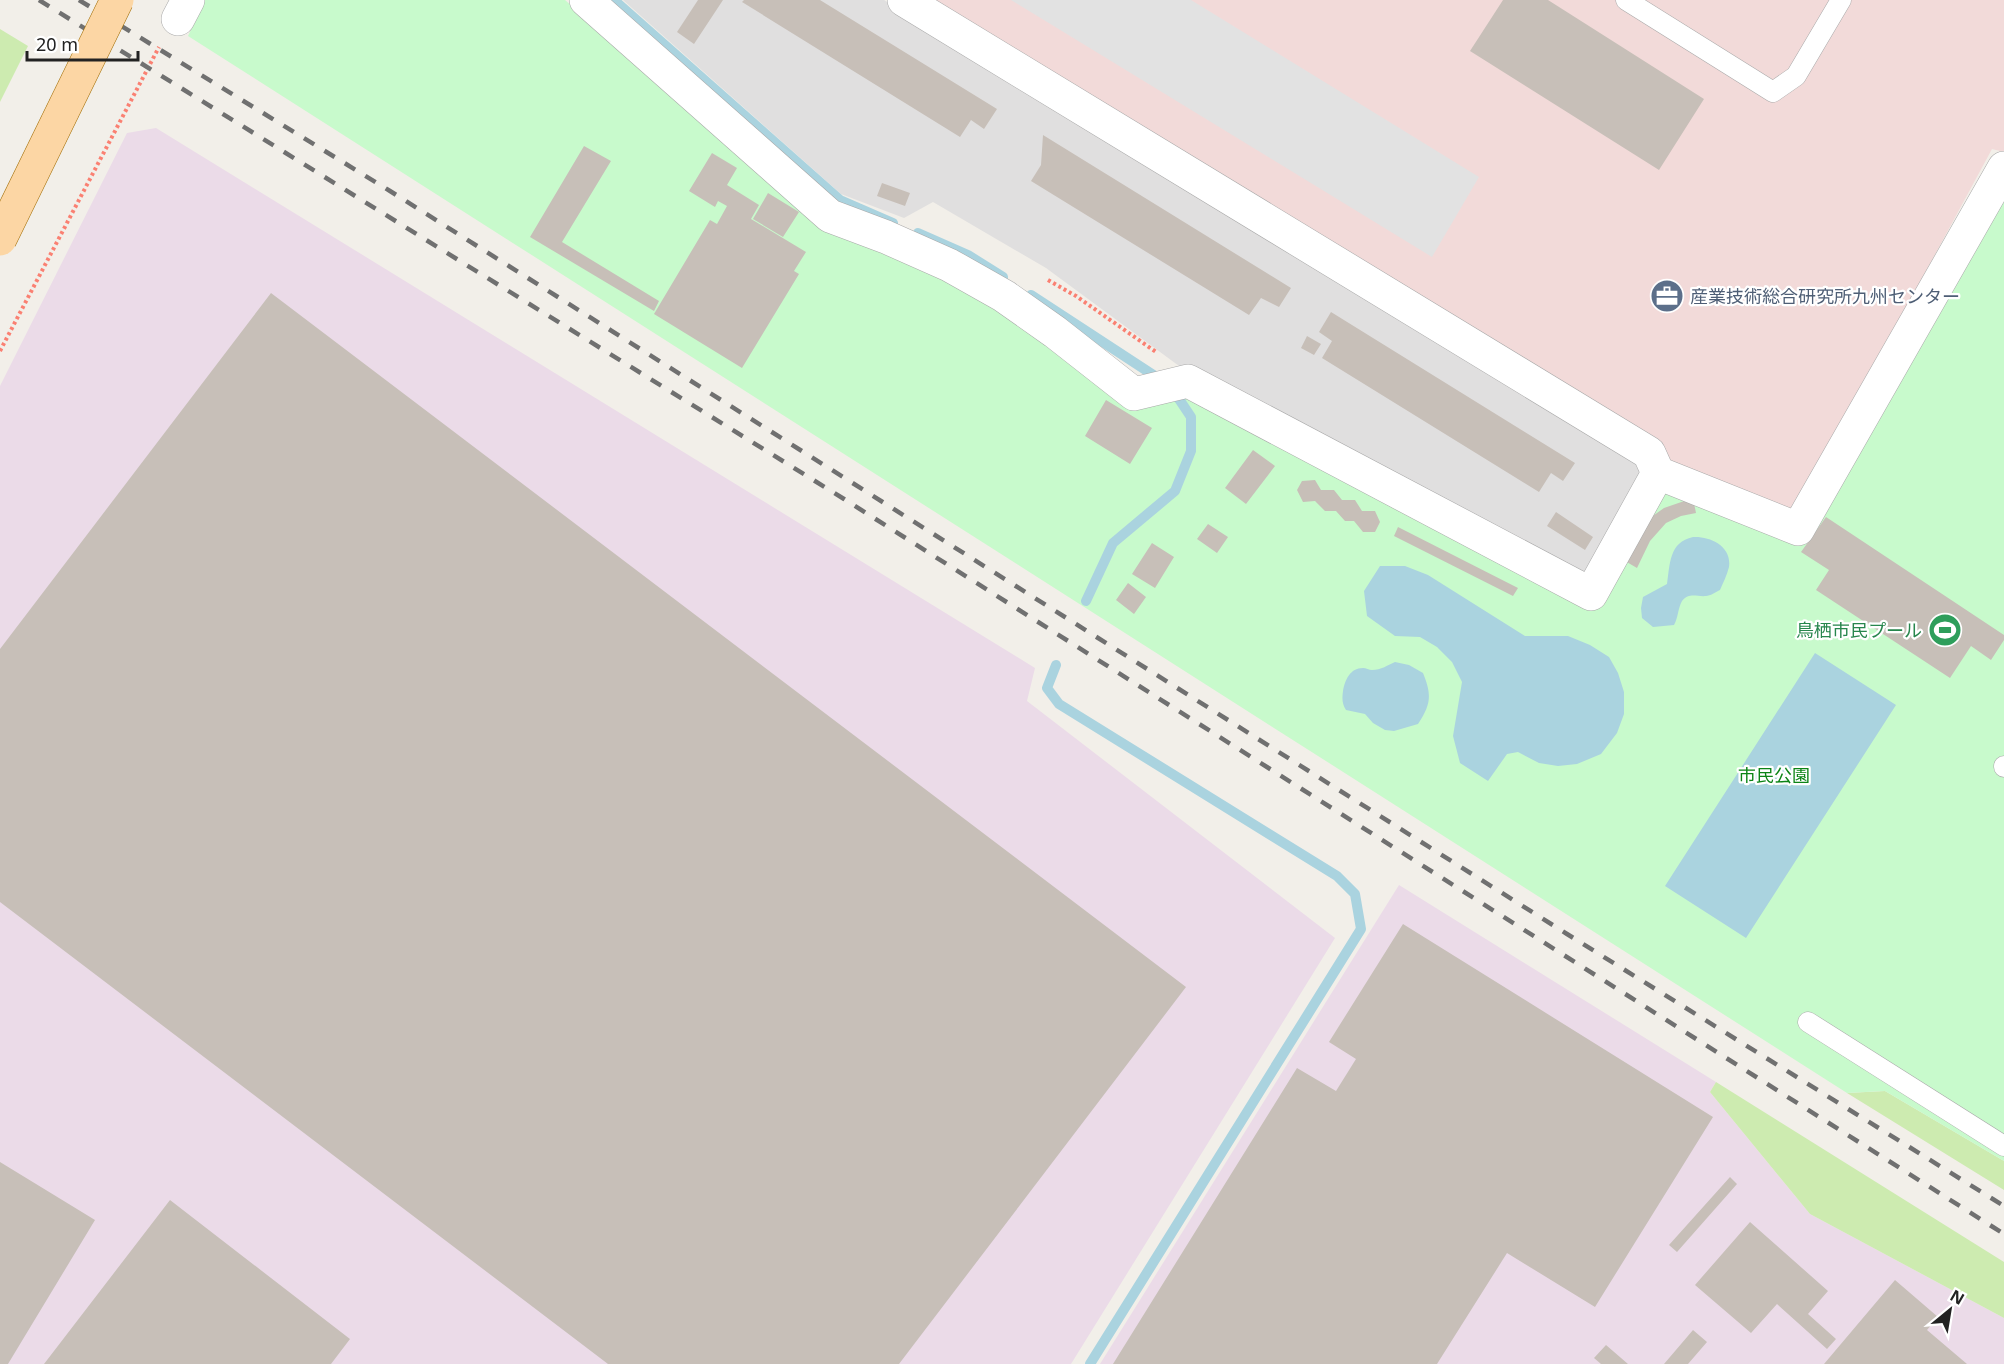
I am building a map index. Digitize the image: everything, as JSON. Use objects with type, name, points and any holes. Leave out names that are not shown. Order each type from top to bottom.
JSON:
[{"type":"main road","points":[[0,239],[117,0]]},
{"type":"street","points":[[586,0],[830,216],[886,237],[949,265],[1004,296],[1055,332],[1134,394],[1188,381],[1591,594],[1658,473]]},
{"type":"street","points":[[904,0],[1649,453],[1658,473],[1798,529],[2004,168]]},
{"type":"lane","points":[[1626,0],[1773,92],[1796,76],[1841,0]]},
{"type":"lane","points":[[1808,1022],[2004,1146]]},
{"type":"path","points":[[0,351],[147,67],[183,10]]},
{"type":"shaded area","points":[[623,0],[884,0],[1649,464],[1583,579],[1194,377],[1046,268],[933,202],[904,218],[841,194]]},
{"type":"shaded area","name":"産業技術総合研究所九州センター","points":[[933,0],[2004,0],[2004,152],[1992,149],[1796,512],[1666,461]]},
{"type":"shaded area","points":[[1011,0],[1191,0],[1479,177],[1432,257]]},
{"type":"shaded area","points":[[156,128],[1035,668],[1027,701],[1335,938],[1071,1364],[0,1364],[0,386],[127,133]]},
{"type":"shaded area","points":[[1399,885],[1716,1082],[1710,1092],[1810,1214],[2004,1318],[2004,1364],[1100,1364]]},
{"type":"green space","name":"市民公園","points":[[205,0],[565,0],[826,227],[961,283],[1135,405],[1196,397],[1597,609],[1657,493],[1672,490],[1800,546],[1994,206],[2004,199],[2004,1161],[1885,1091],[1847,1093],[188,36]]},
{"type":"green space","points":[[0,29],[28,46],[0,102]]},
{"type":"green space","points":[[1716,1082],[2004,1262],[2004,1318],[1810,1214],[1710,1092]]},
{"type":"green space","points":[[1885,1091],[2004,1161],[2004,1190],[1847,1093]]},
{"type":"water","points":[[1693,537],[1713,541],[1727,553],[1729,567],[1720,590],[1708,596],[1687,597],[1682,601],[1674,625],[1653,627],[1642,618],[1643,597],[1667,584],[1670,562],[1675,549],[1685,540]]},
{"type":"water","points":[[1380,566],[1405,566],[1428,575],[1525,636],[1568,636],[1590,645],[1609,657],[1618,673],[1624,692],[1624,714],[1617,733],[1601,754],[1577,764],[1558,766],[1539,763],[1518,752],[1507,754],[1488,781],[1460,763],[1453,736],[1462,682],[1452,662],[1437,647],[1420,637],[1395,636],[1367,616],[1364,591]]},
{"type":"water","points":[[1815,653],[1896,705],[1746,938],[1665,886]]},
{"type":"water","points":[[1395,662],[1409,665],[1423,673],[1429,699],[1426,711],[1418,724],[1394,731],[1385,730],[1373,723],[1365,714],[1346,710],[1342,696],[1351,672],[1363,668],[1378,669]]},
{"type":"building","points":[[698,0],[723,0],[694,44],[677,32]]},
{"type":"building","points":[[744,0],[820,0],[997,109],[984,129],[971,120],[960,137],[742,2]]},
{"type":"building","points":[[1503,0],[1548,0],[1704,99],[1659,170],[1470,51]]},
{"type":"building","points":[[1043,135],[1291,288],[1279,307],[1261,298],[1249,315],[1031,181],[1041,165]]},
{"type":"building","points":[[584,146],[611,161],[562,242],[659,301],[654,311],[530,237]]},
{"type":"building","points":[[712,153],[737,168],[727,185],[759,205],[751,219],[806,252],[794,271],[799,274],[742,368],[654,314],[710,220],[717,224],[727,206],[718,201],[715,207],[689,191]]},
{"type":"building","points":[[882,183],[910,193],[905,206],[877,196]]},
{"type":"building","points":[[768,193],[799,212],[783,237],[753,219]]},
{"type":"building","points":[[271,293],[1186,987],[899,1364],[608,1364],[0,902],[0,649]]},
{"type":"building","points":[[1331,312],[1575,463],[1563,481],[1551,473],[1539,492],[1322,358],[1332,341],[1319,332]]},
{"type":"building","points":[[1307,336],[1321,344],[1314,355],[1301,348]]},
{"type":"building","points":[[1106,400],[1152,428],[1130,464],[1085,436]]},
{"type":"building","points":[[1253,450],[1275,466],[1246,504],[1225,488]]},
{"type":"building","points":[[1315,480],[1321,490],[1334,490],[1342,500],[1355,500],[1362,511],[1375,511],[1380,522],[1375,532],[1363,532],[1354,521],[1345,521],[1336,511],[1325,511],[1315,501],[1303,502],[1297,490],[1302,481]]},
{"type":"building","points":[[1693,498],[1696,513],[1681,516],[1666,523],[1650,541],[1637,568],[1625,561],[1650,518],[1664,508]]},
{"type":"building","points":[[1556,512],[1593,537],[1585,550],[1547,526]]},
{"type":"building","points":[[1826,517],[2004,635],[2004,640],[1991,660],[1971,646],[1950,678],[1816,590],[1829,570],[1801,552]]},
{"type":"building","points":[[1208,524],[1228,537],[1217,553],[1197,539]]},
{"type":"building","points":[[1398,527],[1518,588],[1513,596],[1394,536]]},
{"type":"building","points":[[1152,543],[1174,557],[1155,588],[1132,574]]},
{"type":"building","points":[[1128,583],[1146,597],[1134,614],[1116,600]]},
{"type":"building","points":[[1403,924],[1713,1117],[1595,1307],[1507,1253],[1437,1364],[1113,1364],[1297,1068],[1336,1091],[1356,1059],[1329,1042]]},
{"type":"building","points":[[0,1162],[95,1220],[8,1364],[0,1364]]},
{"type":"building","points":[[1730,1177],[1737,1184],[1677,1252],[1669,1245]]},
{"type":"building","points":[[170,1200],[350,1339],[331,1364],[44,1364]]},
{"type":"building","points":[[1750,1222],[1828,1291],[1808,1314],[1836,1339],[1827,1349],[1777,1304],[1751,1333],[1695,1285]]},
{"type":"building","points":[[1895,1280],[1938,1317],[1927,1330],[1967,1364],[1824,1364]]},
{"type":"building","points":[[1693,1330],[1707,1342],[1688,1364],[1664,1364]]},
{"type":"building","points":[[1606,1345],[1628,1364],[1601,1364],[1594,1358]]},
{"type":"waterway","points":[[614,0],[840,200],[893,223]]},
{"type":"waterway","points":[[918,233],[968,255],[1003,277]]},
{"type":"waterway","points":[[1031,295],[1161,380]]},
{"type":"waterway","points":[[1086,601],[1113,543],[1175,491],[1191,451],[1191,417],[1173,390]]},
{"type":"waterway","points":[[1056,665],[1047,688],[1059,704],[1337,876],[1355,894],[1361,929],[1090,1364]]},
{"type":"railway","points":[[39,0],[844,499],[2004,1234]]},
{"type":"railway","points":[[79,0],[390,191],[1567,934],[2004,1206]]},
{"type":"place","name":"産業技術総合研究所九州センター","points":[[1667,296]]},
{"type":"place","name":"鳥栖市民プール","points":[[1945,630]]}]
